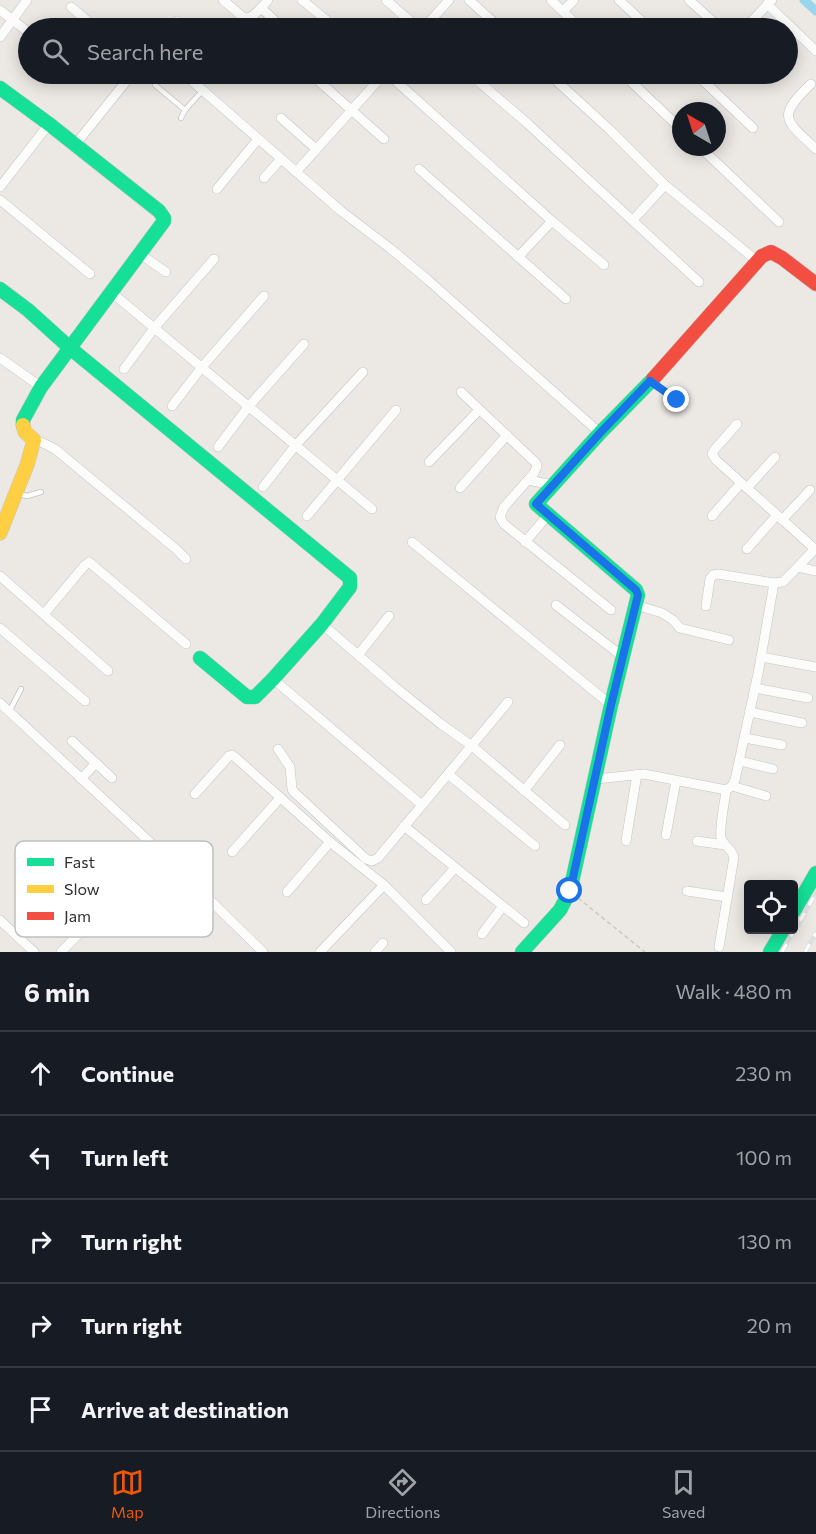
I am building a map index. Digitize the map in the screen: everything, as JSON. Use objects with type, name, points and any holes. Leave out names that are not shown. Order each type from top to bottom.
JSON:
[{"type":"street","points":[[0,37],[27,0]]},
{"type":"street","points":[[223,0],[244,18]]},
{"type":"street","points":[[250,18],[268,0]]},
{"type":"street","points":[[302,0],[324,18]]},
{"type":"street","points":[[386,0],[407,18]]},
{"type":"street","points":[[433,18],[449,0]]},
{"type":"street","points":[[469,0],[489,18]]},
{"type":"street","points":[[551,0],[570,18]]},
{"type":"street","points":[[563,11],[574,0]]},
{"type":"street","points":[[619,0],[638,18]]},
{"type":"street","points":[[689,0],[709,18]]},
{"type":"street","points":[[755,18],[770,2],[785,18]]},
{"type":"street","points":[[71,7],[84,18]]},
{"type":"street","points":[[261,8],[272,18]]},
{"type":"street","points":[[0,10],[18,24]]},
{"type":"street","points":[[798,32],[816,51]]},
{"type":"street","points":[[75,145],[124,84]]},
{"type":"street","points":[[196,84],[296,172],[428,280],[600,433]]},
{"type":"street","points":[[322,84],[384,139]]},
{"type":"street","points":[[296,172],[376,84]]},
{"type":"street","points":[[397,84],[604,265]]},
{"type":"street","points":[[482,84],[699,282]]},
{"type":"street","points":[[560,84],[665,185],[757,261]]},
{"type":"street","points":[[634,84],[672,120]]},
{"type":"street","points":[[707,84],[753,128]]},
{"type":"street","points":[[811,84],[795,99],[787,112],[792,126],[816,149]]},
{"type":"street","points":[[0,88],[163,214],[164,221],[41,387],[22,424],[24,431],[34,440],[55,449],[177,549],[186,560]]},
{"type":"street","points":[[281,118],[316,149]]},
{"type":"street","points":[[0,187],[49,124]]},
{"type":"street","points":[[217,189],[258,139]]},
{"type":"street","points":[[709,156],[779,222]]},
{"type":"street","points":[[264,178],[281,159]]},
{"type":"street","points":[[419,169],[566,299]]},
{"type":"street","points":[[633,220],[665,185]]},
{"type":"street","points":[[0,200],[90,274]]},
{"type":"street","points":[[518,257],[552,221]]},
{"type":"street","points":[[522,952],[560,910],[570,891],[638,595],[636,590],[536,506],[537,503],[762,256],[771,252],[816,284]]},
{"type":"street","points":[[140,254],[166,272]]},
{"type":"street","points":[[124,369],[154,327],[214,259]]},
{"type":"street","points":[[0,289],[350,578],[350,587],[322,624],[255,697],[247,697],[200,658]]},
{"type":"street","points":[[111,292],[372,509]]},
{"type":"street","points":[[172,406],[264,296]]},
{"type":"street","points":[[218,447],[249,406],[304,344]]},
{"type":"street","points":[[0,358],[41,387]]},
{"type":"street","points":[[263,487],[295,446],[363,372]]},
{"type":"street","points":[[461,392],[537,466],[534,473],[504,507],[500,517],[504,524],[611,610]]},
{"type":"street","points":[[308,516],[396,410]]},
{"type":"street","points":[[429,462],[479,410]]},
{"type":"street","points":[[706,606],[710,579],[713,575],[774,583],[783,582],[815,550],[712,454],[737,424]]},
{"type":"street","points":[[460,488],[507,435]]},
{"type":"street","points":[[0,533],[27,465],[34,440]]},
{"type":"street","points":[[712,516],[775,457]]},
{"type":"street","points":[[528,480],[553,485]]},
{"type":"street","points":[[747,549],[810,490]]},
{"type":"street","points":[[525,542],[543,521]]},
{"type":"street","points":[[412,542],[611,705]]},
{"type":"street","points":[[44,614],[89,562],[186,644]]},
{"type":"street","points":[[798,567],[816,571]]},
{"type":"street","points":[[0,576],[108,670]]},
{"type":"street","points":[[719,947],[734,855],[721,836],[729,788],[735,780],[745,738],[774,583]]},
{"type":"street","points":[[556,605],[623,657]]},
{"type":"street","points":[[636,606],[662,613],[680,628],[729,640]]},
{"type":"street","points":[[358,655],[389,616]]},
{"type":"street","points":[[322,624],[413,702],[472,746],[565,825]]},
{"type":"street","points":[[0,628],[85,701]]},
{"type":"street","points":[[761,657],[816,666]]},
{"type":"street","points":[[273,679],[422,805]]},
{"type":"street","points":[[755,688],[808,698]]},
{"type":"street","points":[[278,749],[290,767],[294,792],[366,859],[372,861],[378,858],[508,702]]},
{"type":"street","points":[[0,703],[148,841]]},
{"type":"street","points":[[750,712],[802,723]]},
{"type":"street","points":[[745,738],[782,745]]},
{"type":"street","points":[[72,741],[112,778]]},
{"type":"street","points":[[524,790],[560,745]]},
{"type":"street","points":[[195,794],[232,755],[330,842],[384,885],[451,952]]},
{"type":"street","points":[[740,761],[773,768]]},
{"type":"street","points":[[81,779],[96,763]]},
{"type":"street","points":[[448,774],[535,846]]},
{"type":"street","points":[[626,841],[637,774]]},
{"type":"street","points":[[596,779],[644,774],[766,796]]},
{"type":"street","points":[[666,835],[676,781]]},
{"type":"street","points":[[232,852],[280,798]]},
{"type":"street","points":[[404,826],[524,923]]},
{"type":"street","points":[[697,841],[725,845]]},
{"type":"street","points":[[286,892],[330,842]]},
{"type":"street","points":[[426,900],[455,868]]},
{"type":"street","points":[[798,904],[816,873]]},
{"type":"street","points":[[320,952],[384,885]]},
{"type":"street","points":[[687,891],[728,897]]},
{"type":"street","points":[[213,904],[263,952]]},
{"type":"street","points":[[482,934],[503,906]]},
{"type":"street","points":[[0,920],[15,934]]},
{"type":"street","points":[[770,952],[781,934]]},
{"type":"street","points":[[18,937],[34,952]]},
{"type":"street","points":[[61,952],[76,937]]},
{"type":"street","points":[[375,952],[383,943]]},
{"type":"lane","points":[[155,84],[185,110]]},
{"type":"lane","points":[[180,118],[204,90]]},
{"type":"lane","points":[[650,381],[677,400],[681,400],[686,395]]},
{"type":"lane","points":[[16,494],[27,496],[41,492]]},
{"type":"lane","points":[[9,712],[21,689]]},
{"type":"path","points":[[570,891],[645,952]]},
{"type":"waterway","points":[[804,0],[816,11]]},
{"type":"railway","points":[[782,952],[816,893]]},
{"type":"railway","points":[[805,952],[816,933]]},
{"type":"traffic: fast","points":[[0,88],[159,211],[164,218],[41,387],[23,420],[23,425]]},
{"type":"traffic: fast","points":[[0,289],[350,578],[350,587],[322,624],[255,697],[247,697],[200,658]]},
{"type":"traffic: fast","points":[[522,952],[560,910],[570,891],[638,595],[636,590],[536,504],[653,379]]},
{"type":"traffic: fast","points":[[798,904],[816,873]]},
{"type":"traffic: fast","points":[[770,952],[781,934]]},
{"type":"traffic: slow","points":[[0,533],[27,465],[34,440],[25,432],[23,425]]},
{"type":"traffic: jam","points":[[653,379],[762,256],[771,252],[816,284]]},
{"type":"route","points":[[570,891],[638,592],[536,504],[650,381],[677,400]]}]
